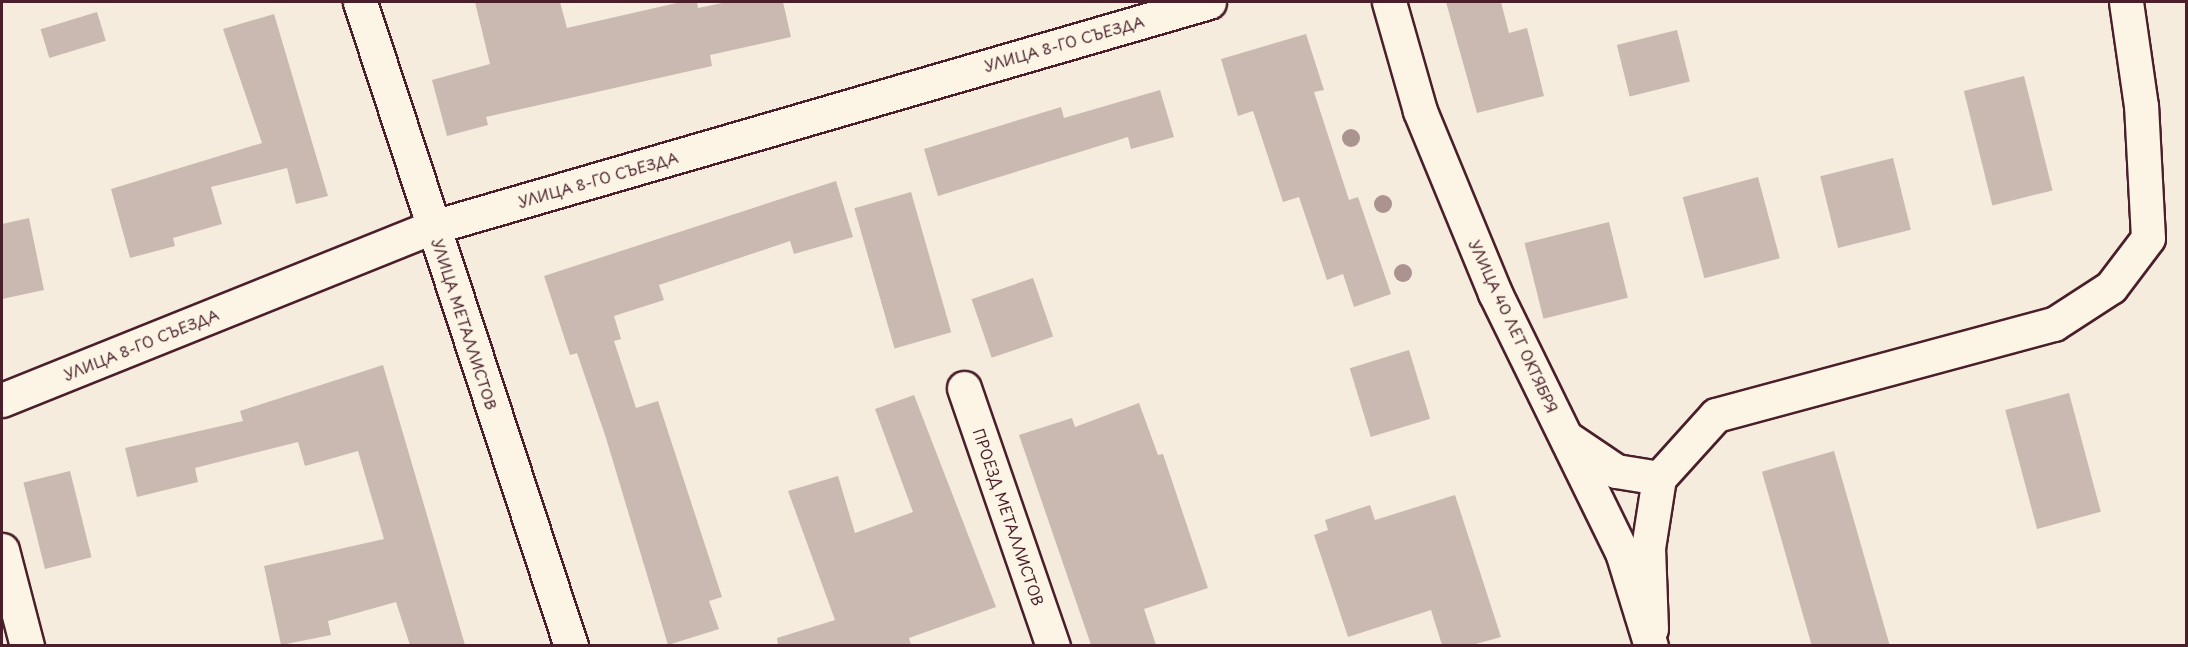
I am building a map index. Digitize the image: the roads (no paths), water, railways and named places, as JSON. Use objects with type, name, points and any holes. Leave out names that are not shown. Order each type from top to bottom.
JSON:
[{"type":"street","name":"УЛИЦА МЕТАЛЛИСТОВ","points":[[360,2],[571,645]]},
{"type":"street","name":"УЛИЦА 8-ГО СЪЕЗДА","points":[[2,400],[433,227],[1209,2]]},
{"type":"street","name":"УЛИЦА 40 ЛЕТ ОКТЯБРЯ","points":[[1389,2],[1429,133],[1495,293],[1622,552],[1651,645]]},
{"type":"street","points":[[1651,645],[1648,548],[1659,478],[1716,415],[2054,324],[2111,287],[2148,238],[2141,106],[2126,2]]},
{"type":"street","name":"ПРОЕЗД МЕТАЛЛИСТОВ","points":[[964,388],[1053,645]]},
{"type":"street","points":[[1567,438],[1616,471],[1659,478]]},
{"type":"street","points":[[2,550],[27,645]]}]
